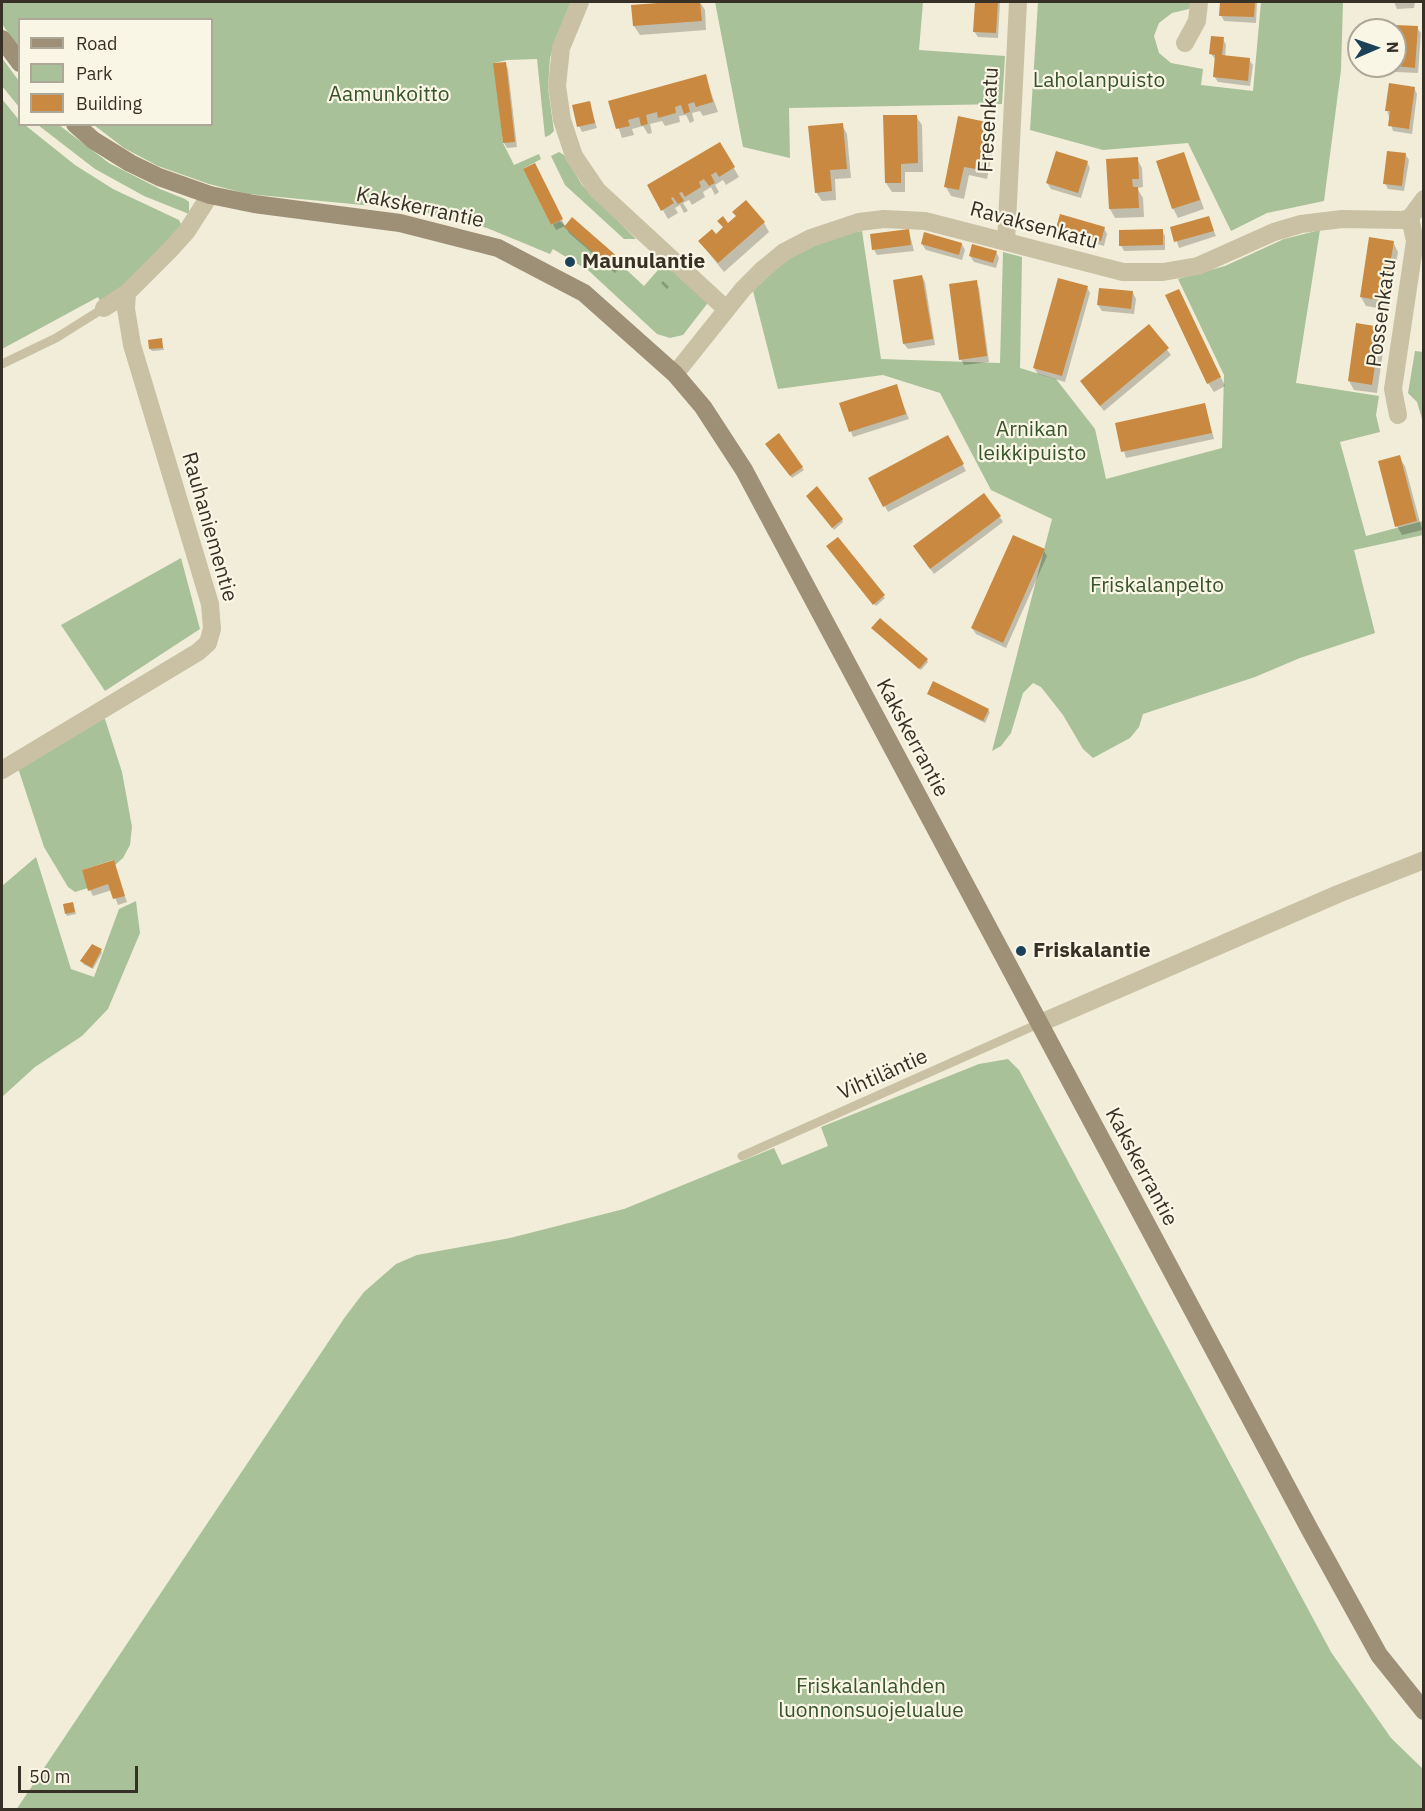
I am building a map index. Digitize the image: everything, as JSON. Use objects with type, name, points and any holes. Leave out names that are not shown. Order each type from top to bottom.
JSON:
[{"type":"main road","points":[[2,39],[18,60]]},
{"type":"main road","name":"Kakskerrantie","points":[[77,126],[93,140],[130,163],[159,177],[210,195],[254,204],[399,223],[448,233],[498,248],[584,293],[675,374],[703,407],[744,470],[1038,1024],[1358,1617],[1379,1655],[1424,1711]]},
{"type":"street","points":[[580,2],[561,48],[557,86],[562,120],[574,156],[597,190],[726,309]]},
{"type":"street","name":"Fresenkatu","points":[[1006,242],[1018,2]]},
{"type":"street","points":[[1185,42],[1197,21],[1199,2]]},
{"type":"street","points":[[104,308],[127,293],[187,231],[210,195]]},
{"type":"street","points":[[1410,218],[1424,200]]},
{"type":"street","name":"Ravaksenkatu","points":[[675,374],[743,289],[784,252],[829,230],[859,222],[884,219],[925,221],[1123,272],[1163,272],[1211,262],[1274,232],[1301,224],[1342,219],[1402,220],[1410,218]]},
{"type":"street","name":"Possenkatu","points":[[1398,415],[1393,389],[1415,241],[1410,218]]},
{"type":"street","name":"Rauhaniementie","points":[[2,770],[198,652],[207,643],[212,629],[210,604],[132,345],[126,309],[127,293]]},
{"type":"street","points":[[1038,1024],[1338,894],[1422,864]]},
{"type":"lane","points":[[2,364],[56,338],[104,308]]},
{"type":"lane","name":"Vihtiläntie","points":[[742,1156],[1038,1024]]},
{"type":"green space","name":"Aamunkoitto","points":[[2,2],[571,2],[550,58],[548,88],[554,131],[550,135],[545,137],[537,59],[494,63],[503,143],[514,165],[539,154],[541,159],[523,169],[551,225],[560,221],[611,268],[617,261],[644,286],[665,262],[708,301],[707,304],[683,335],[670,338],[657,334],[589,271],[553,249],[550,254],[487,228],[415,210],[248,194],[209,184],[158,166],[124,148],[95,126],[213,126],[213,18],[18,18],[18,47],[2,24]]},
{"type":"green space","points":[[715,2],[923,2],[919,50],[1005,56],[1002,104],[789,108],[790,158],[743,147]]},
{"type":"green space","name":"Laholanpuisto","points":[[1038,2],[1192,2],[1189,9],[1172,13],[1159,23],[1154,36],[1159,53],[1171,63],[1203,69],[1201,85],[1253,91],[1261,2],[1343,2],[1341,70],[1324,201],[1267,213],[1231,231],[1188,143],[1103,150],[1030,130]]},
{"type":"green space","points":[[2,58],[18,80],[18,106],[2,86]]},
{"type":"green space","points":[[2,99],[18,119],[18,126],[26,126],[75,165],[113,189],[179,220],[182,226],[154,260],[101,303],[98,297],[2,349]]},
{"type":"green space","points":[[39,126],[60,126],[109,163],[185,199],[189,202],[189,214],[144,196],[95,169]]},
{"type":"green space","points":[[559,152],[564,155],[582,185],[636,239],[624,239],[565,185],[551,156]]},
{"type":"green space","name":"Friskalanpelto","points":[[1320,230],[1296,383],[1379,396],[1376,415],[1380,432],[1340,442],[1366,536],[1423,521],[1423,535],[1354,550],[1375,633],[1300,658],[1255,677],[1143,714],[1139,727],[1130,738],[1093,758],[1083,749],[1063,715],[1041,687],[1033,683],[1023,693],[1011,733],[1001,746],[992,751],[1052,519],[991,490],[940,393],[883,375],[778,389],[753,291],[779,266],[798,253],[842,234],[862,231],[881,359],[1000,363],[1003,252],[1022,257],[1020,368],[1056,379],[1095,429],[1106,479],[1222,448],[1224,375],[1178,279],[1225,266],[1284,239]]},
{"type":"green space","points":[[1415,351],[1423,352],[1423,422],[1417,402],[1408,393]]},
{"type":"green space","points":[[181,558],[200,629],[105,691],[61,625]]},
{"type":"green space","points":[[98,719],[105,719],[122,772],[132,827],[130,845],[123,858],[115,865],[113,860],[82,870],[88,888],[75,892],[68,887],[44,847],[17,765]]},
{"type":"green space","points":[[36,857],[71,969],[94,977],[119,909],[136,901],[140,933],[108,1009],[82,1036],[35,1067],[2,1097],[2,886]]},
{"type":"green space","name":"Friskalanlahden luonnonsuojelualue","points":[[1008,1059],[1019,1070],[1331,1652],[1391,1738],[1424,1770],[1423,1810],[16,1810],[345,1317],[364,1292],[396,1264],[417,1255],[510,1238],[624,1209],[774,1148],[782,1165],[828,1146],[821,1127],[979,1064]]},
{"type":"building","points":[[700,2],[702,21],[633,26],[631,5]]},
{"type":"building","points":[[975,2],[998,2],[996,33],[973,32]]},
{"type":"building","points":[[1220,2],[1255,2],[1254,17],[1219,16]]},
{"type":"building","points":[[1407,26],[1418,26],[1415,68],[1407,67]]},
{"type":"building","points":[[1211,36],[1224,37],[1222,55],[1250,58],[1248,81],[1213,77],[1215,55],[1209,54]]},
{"type":"building","points":[[506,62],[515,142],[503,143],[493,63]]},
{"type":"building","points":[[706,74],[713,102],[696,107],[694,102],[688,104],[690,112],[684,114],[681,105],[675,107],[676,113],[658,118],[657,112],[646,115],[648,124],[641,126],[639,117],[628,120],[630,126],[616,129],[608,101]]},
{"type":"building","points":[[1389,83],[1415,87],[1409,129],[1388,126],[1390,111],[1385,111]]},
{"type":"building","points":[[590,101],[595,123],[577,127],[572,105]]},
{"type":"building","points":[[883,115],[917,115],[918,163],[901,164],[901,183],[885,183]]},
{"type":"building","points":[[958,116],[991,123],[982,170],[964,167],[959,190],[944,187]]},
{"type":"building","points":[[843,123],[847,169],[830,170],[832,191],[815,193],[808,126]]},
{"type":"building","points":[[720,142],[735,167],[719,177],[716,172],[711,175],[715,183],[709,186],[704,179],[699,182],[701,187],[685,197],[682,192],[679,193],[684,201],[678,204],[673,197],[671,198],[674,203],[661,211],[647,185]]},
{"type":"building","points":[[1056,151],[1088,161],[1078,193],[1046,183]]},
{"type":"building","points":[[1387,151],[1406,153],[1402,186],[1383,184]]},
{"type":"building","points":[[1184,152],[1200,200],[1172,209],[1156,161]]},
{"type":"building","points":[[1138,157],[1139,179],[1132,179],[1133,187],[1138,187],[1139,208],[1109,209],[1106,159]]},
{"type":"building","points":[[535,163],[563,219],[551,225],[523,169]]},
{"type":"building","points":[[746,200],[765,222],[718,263],[698,241],[712,229],[716,234],[723,227],[717,221],[723,216],[728,223],[736,216],[732,212]]},
{"type":"building","points":[[1060,214],[1105,227],[1101,241],[1056,228]]},
{"type":"building","points":[[1209,216],[1214,231],[1174,242],[1170,227]]},
{"type":"building","points":[[572,217],[619,258],[611,268],[564,227]]},
{"type":"building","points":[[909,229],[911,245],[872,250],[870,234]]},
{"type":"building","points":[[1163,229],[1163,245],[1119,246],[1119,230]]},
{"type":"building","points":[[924,232],[962,243],[959,255],[921,244]]},
{"type":"building","points":[[1369,237],[1394,241],[1384,301],[1360,297]]},
{"type":"building","points":[[972,244],[997,251],[993,263],[969,256]]},
{"type":"building","points":[[922,275],[933,339],[903,344],[893,280]]},
{"type":"building","points":[[1058,278],[1088,286],[1062,376],[1033,368]]},
{"type":"building","points":[[977,280],[987,356],[959,360],[949,284]]},
{"type":"building","points":[[1099,288],[1133,291],[1131,309],[1097,305]]},
{"type":"building","points":[[1179,289],[1221,377],[1207,384],[1165,295]]},
{"type":"building","points":[[1356,323],[1381,327],[1372,385],[1348,381]]},
{"type":"building","points":[[1149,324],[1169,348],[1100,406],[1080,381]]},
{"type":"building","points":[[162,338],[163,348],[149,349],[148,340]]},
{"type":"building","points":[[897,384],[906,414],[849,432],[839,403]]},
{"type":"building","points":[[1205,403],[1212,433],[1121,452],[1115,423]]},
{"type":"building","points":[[779,433],[803,467],[790,476],[765,444]]},
{"type":"building","points":[[948,435],[964,464],[883,507],[868,478]]},
{"type":"building","points":[[1400,455],[1417,521],[1395,527],[1378,461]]},
{"type":"building","points":[[817,486],[843,519],[832,528],[806,496]]},
{"type":"building","points":[[984,493],[1001,516],[930,569],[913,546]]},
{"type":"building","points":[[1013,535],[1045,549],[1003,643],[971,628]]},
{"type":"building","points":[[838,537],[885,595],[873,605],[826,546]]},
{"type":"building","points":[[880,618],[928,659],[919,669],[871,628]]},
{"type":"building","points":[[933,681],[989,709],[983,721],[927,694]]},
{"type":"building","points":[[114,860],[125,896],[113,899],[108,884],[88,891],[82,870]]},
{"type":"building","points":[[73,902],[75,912],[65,914],[63,904]]},
{"type":"building","points":[[92,944],[102,949],[92,968],[80,961]]},
{"type":"place","name":"Maunulantie","points":[[570,262]]},
{"type":"place","name":"Friskalantie","points":[[1021,951]]},
{"type":"park label","name":"Arnikan leikkipuisto","points":[[1032,442]]}]
